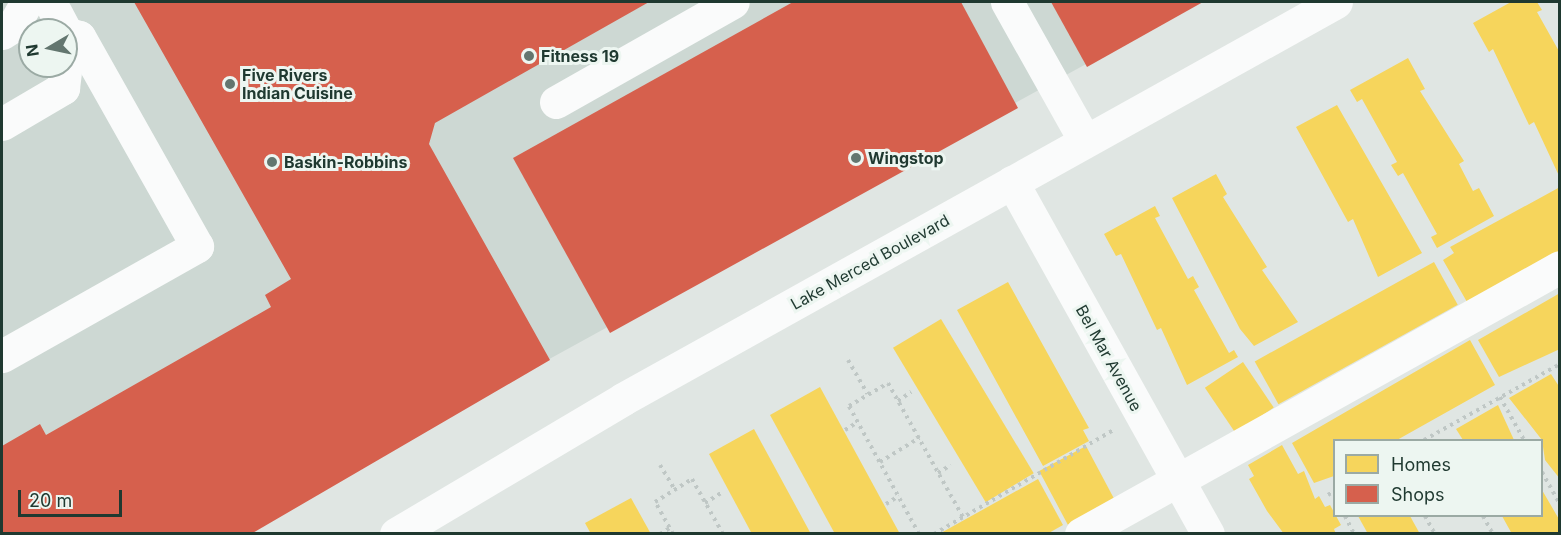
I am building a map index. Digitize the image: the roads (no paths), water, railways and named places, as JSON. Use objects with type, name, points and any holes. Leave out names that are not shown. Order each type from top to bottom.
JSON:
[{"type":"street","points":[[2,33],[13,27],[31,2],[50,18]]},
{"type":"street","points":[[1006,2],[1085,141]]},
{"type":"street","name":"Lake Merced Boulevard","points":[[393,531],[1336,2]]},
{"type":"street","points":[[556,102],[731,14]]},
{"type":"street","points":[[2,356],[197,246],[78,37]]},
{"type":"street","points":[[2,124],[63,88],[64,78]]},
{"type":"street","name":"Bel Mar Avenue","points":[[1012,182],[1208,534]]},
{"type":"street","points":[[1081,534],[1560,267]]},
{"type":"place","name":"Fitness 19","points":[[529,56]]},
{"type":"place","name":"Five Rivers Indian Cuisine","points":[[230,84]]},
{"type":"place","name":"Wingstop","points":[[856,158]]},
{"type":"place","name":"Baskin-Robbins","points":[[272,162]]}]
